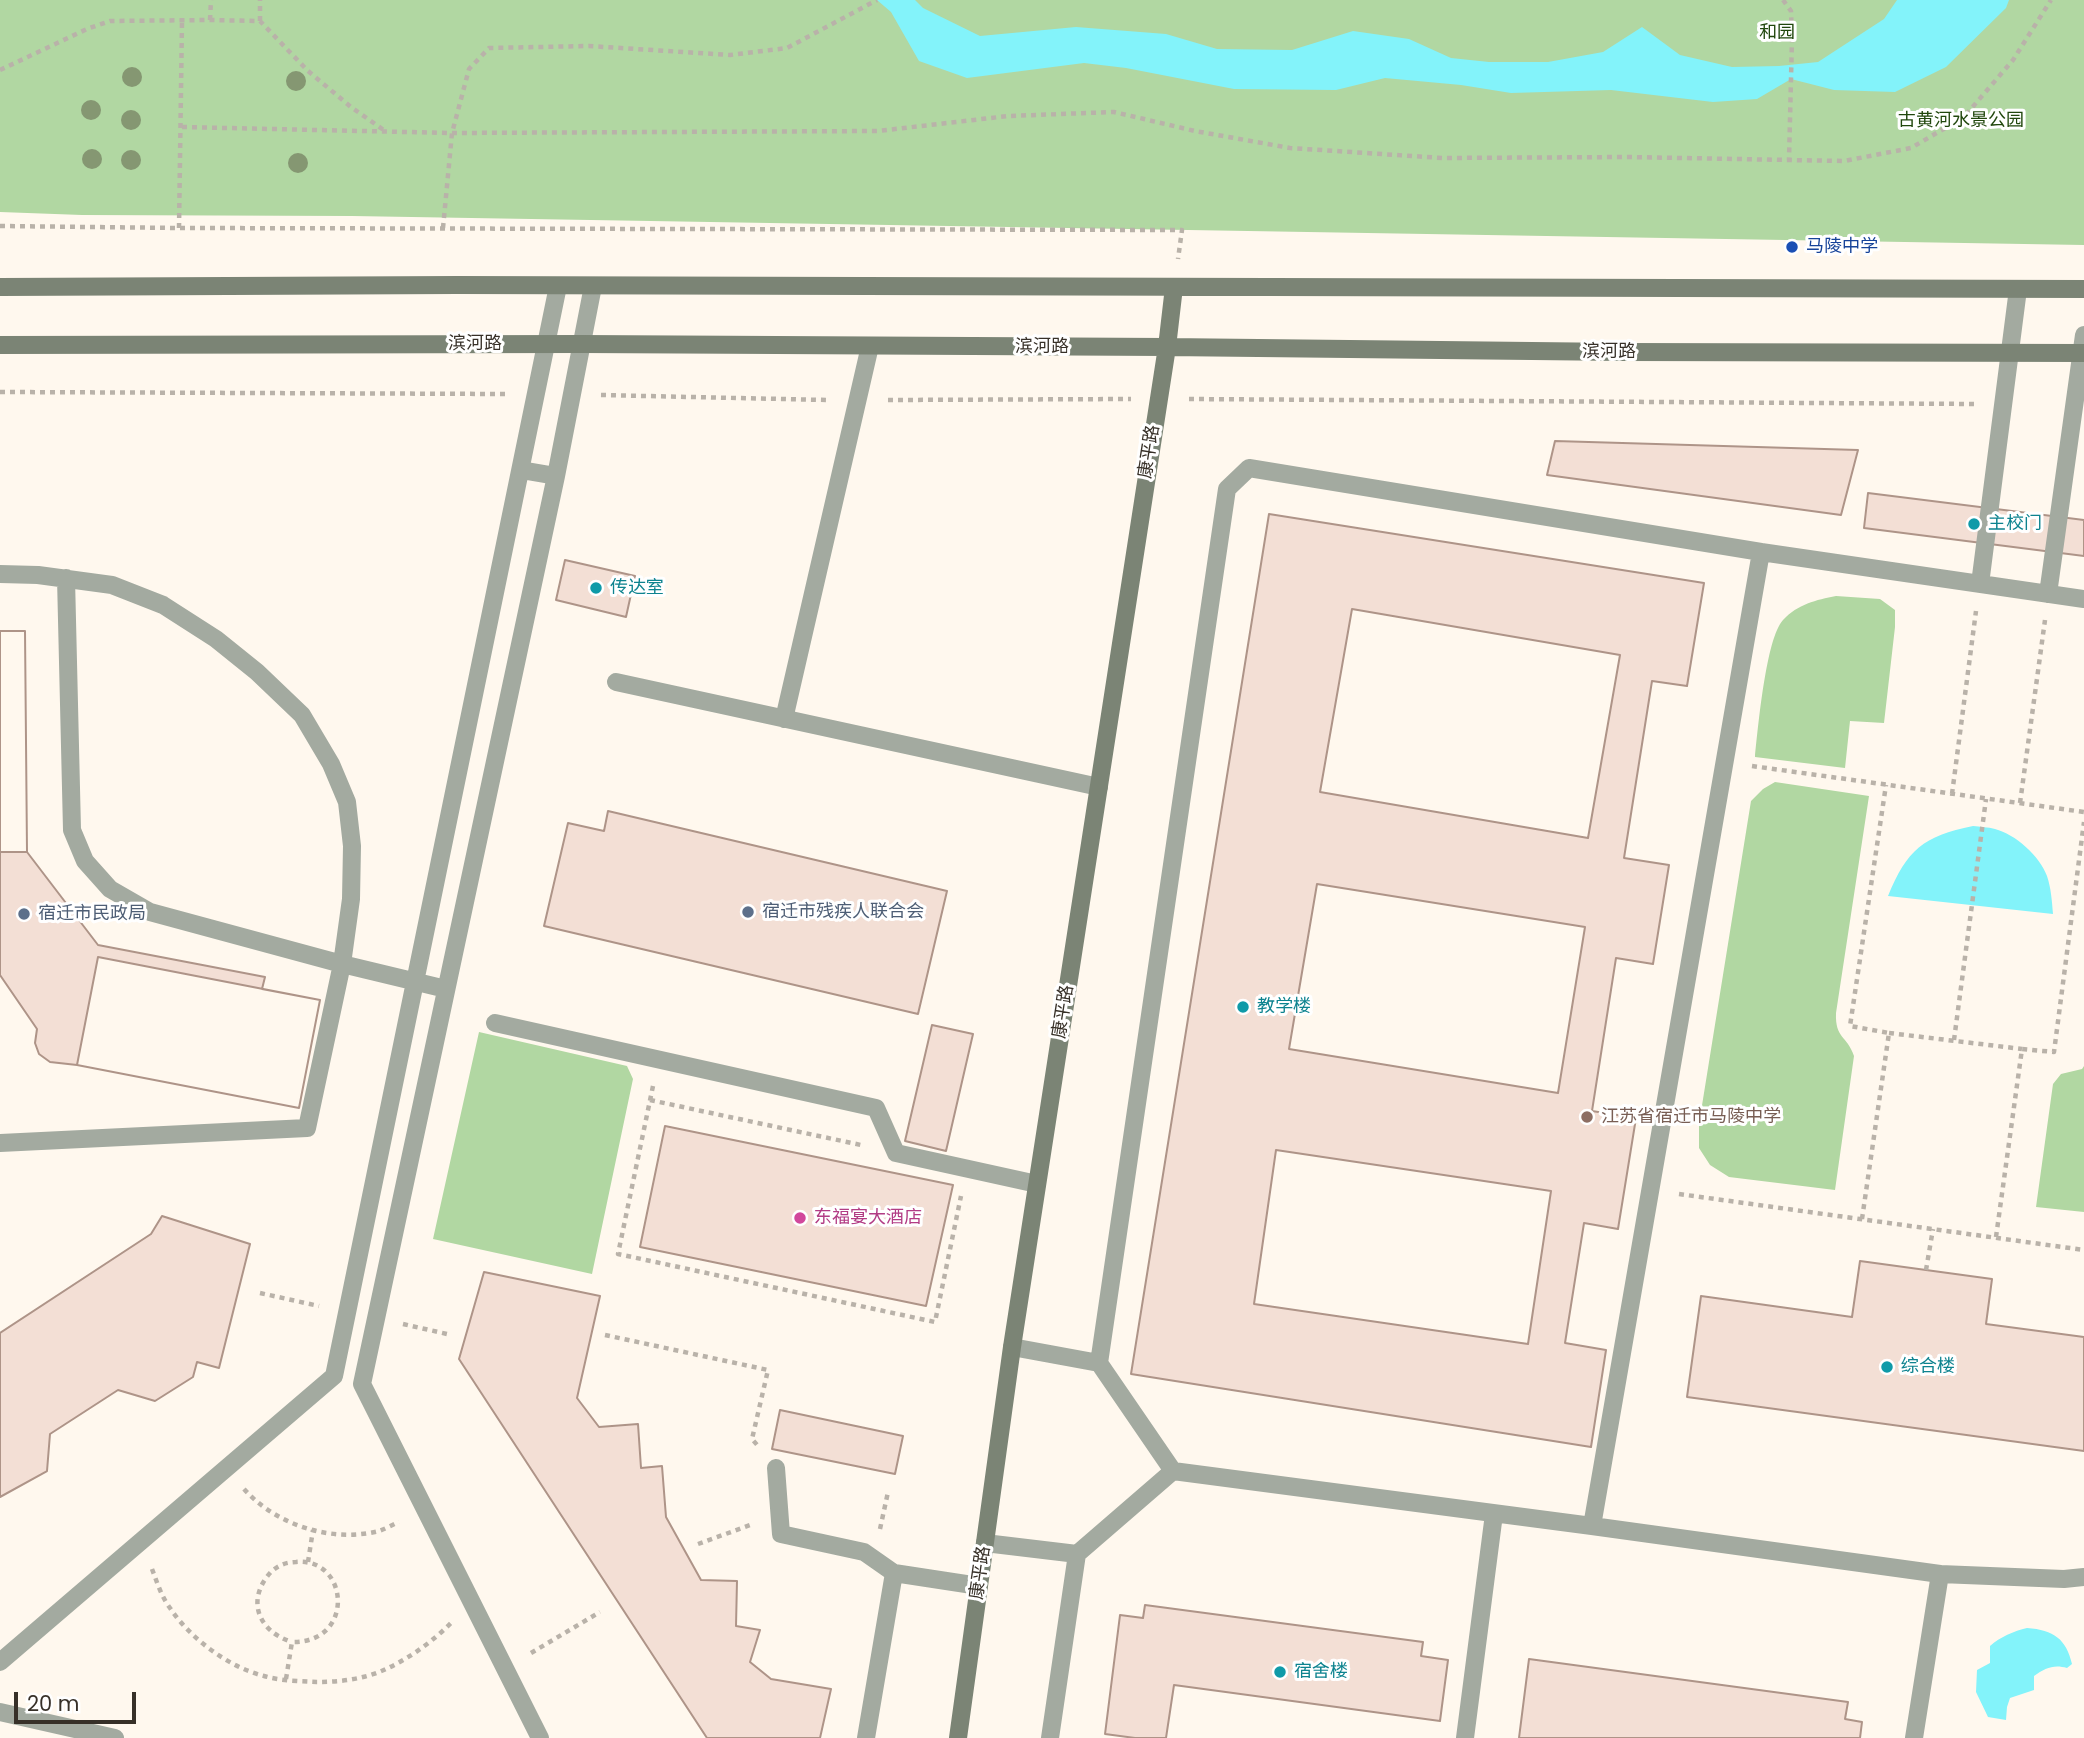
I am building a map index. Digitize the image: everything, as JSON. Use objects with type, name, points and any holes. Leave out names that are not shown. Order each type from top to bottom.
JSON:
[{"type":"main road","points":[[0,287],[2084,289]]},
{"type":"main road","name":"康平路","points":[[958,1738],[1012,1347],[1167,347],[1174,287]]},
{"type":"main road","name":"滨河路","points":[[0,345],[581,344],[2010,353],[2083,347]]},
{"type":"lane","points":[[0,1662],[334,1376],[558,286]]},
{"type":"lane","points":[[540,1738],[362,1384],[593,286]]},
{"type":"lane","points":[[1980,584],[2018,289]]},
{"type":"lane","points":[[785,719],[870,346]]},
{"type":"lane","points":[[2048,594],[2083,347]]},
{"type":"lane","points":[[2084,600],[1761,552],[1249,468],[1227,489],[1099,1363],[1173,1471],[1940,1574],[2064,1579],[2084,1577]]},
{"type":"lane","points":[[521,470],[555,476]]},
{"type":"lane","points":[[1592,1526],[1761,552]]},
{"type":"lane","points":[[0,574],[38,575],[112,585],[163,606],[216,639],[257,672],[302,715],[331,764],[347,802],[352,846],[351,899],[342,964],[307,1128],[0,1143]]},
{"type":"lane","points":[[66,578],[72,830],[85,861],[110,889],[150,912],[446,989]]},
{"type":"lane","points":[[616,682],[1099,787]]},
{"type":"lane","points":[[495,1023],[876,1108],[896,1153],[1038,1184]]},
{"type":"lane","points":[[1012,1347],[1099,1363]]},
{"type":"lane","points":[[776,1468],[781,1534],[864,1552],[894,1573],[979,1586]]},
{"type":"lane","points":[[1050,1738],[1077,1554],[1173,1471]]},
{"type":"lane","points":[[1465,1738],[1494,1514]]},
{"type":"lane","points":[[985,1543],[1077,1554]]},
{"type":"lane","points":[[866,1738],[894,1573]]},
{"type":"lane","points":[[1914,1738],[1940,1574]]},
{"type":"lane","points":[[0,1712],[115,1738]]},
{"type":"path","points":[[210,20],[211,0]]},
{"type":"path","points":[[260,0],[260,22]]},
{"type":"path","points":[[443,228],[452,133],[469,69],[489,48],[589,46],[730,55],[787,48],[877,0]]},
{"type":"path","points":[[1783,0],[1791,10],[1789,160]]},
{"type":"path","points":[[182,127],[452,133],[878,131],[1008,116],[1114,113],[1290,148],[1442,158],[1628,157],[1844,161],[1911,148],[1964,117],[2014,60],[2051,0]]},
{"type":"path","points":[[0,69],[110,21],[260,22],[308,71],[385,131]]},
{"type":"path","points":[[179,228],[182,22]]},
{"type":"path","points":[[0,226],[1182,230],[1174,287]]},
{"type":"path","points":[[0,392],[536,394]]},
{"type":"path","points":[[572,395],[858,400],[2003,404]]},
{"type":"path","points":[[1952,794],[1980,584]]},
{"type":"path","points":[[2020,803],[2048,594]]},
{"type":"path","points":[[1724,762],[2084,812]]},
{"type":"path","points":[[1886,785],[1850,1027],[2054,1052],[2084,822]]},
{"type":"path","points":[[1954,1040],[1986,799]]},
{"type":"path","points":[[1862,1219],[1889,1032]]},
{"type":"path","points":[[1996,1237],[2022,1049]]},
{"type":"path","points":[[658,1061],[618,1254],[935,1322],[967,1168]]},
{"type":"path","points":[[650,1100],[896,1153]]},
{"type":"path","points":[[1650,1190],[2084,1250]]},
{"type":"path","points":[[1926,1270],[1933,1229]]},
{"type":"path","points":[[605,1335],[768,1370],[752,1439],[776,1468]]},
{"type":"path","points":[[226,1469],[253,1499],[300,1528],[328,1533],[379,1531],[425,1510]]},
{"type":"path","points":[[698,1544],[780,1513]]},
{"type":"path","points":[[308,1562],[313,1530]]},
{"type":"path","points":[[143,1540],[158,1587],[186,1629],[238,1666],[264,1677],[333,1682],[385,1670],[436,1638],[472,1602]]},
{"type":"path","points":[[287,1562],[308,1562],[330,1576],[337,1589],[338,1606],[334,1620],[318,1637],[305,1642],[278,1638],[260,1617],[257,1603],[259,1590],[274,1568],[287,1562]]},
{"type":"path","points":[[505,1669],[600,1612]]},
{"type":"path","points":[[286,1679],[292,1642]]},
{"type":"green space","name":"古黄河水景公园","points":[[0,0],[2084,0],[2084,245],[0,212]]},
{"type":"green space","points":[[1836,596],[1880,599],[1895,610],[1884,723],[1850,721],[1845,768],[1755,757],[1767,664],[1777,630],[1783,620],[1801,606]]},
{"type":"green space","points":[[1775,782],[1869,796],[1836,1013],[1837,1028],[1854,1056],[1835,1190],[1729,1177],[1710,1165],[1699,1148],[1699,1124],[1751,801]]},
{"type":"green space","points":[[479,1032],[627,1066],[633,1079],[592,1274],[433,1239]]},
{"type":"green space","points":[[2084,1066],[2084,1212],[2036,1207],[2053,1084],[2061,1074],[2082,1069]]},
{"type":"water","points":[[877,0],[915,0],[923,8],[980,36],[1076,27],[1166,34],[1217,49],[1292,50],[1353,31],[1409,39],[1451,58],[1489,62],[1548,62],[1603,52],[1642,27],[1680,55],[1732,67],[1818,62],[1884,19],[1897,0],[2009,0],[2006,8],[1946,67],[1895,92],[1834,90],[1791,79],[1757,99],[1713,102],[1611,90],[1511,93],[1385,78],[1336,90],[1234,89],[1126,68],[1084,63],[967,78],[919,61],[891,12]]},
{"type":"water","points":[[1973,826],[2003,832],[2033,854],[2047,876],[2053,914],[1888,896],[1902,867],[1919,848],[1941,835]]},
{"type":"water","points":[[2027,1628],[2045,1631],[2057,1637],[2066,1648],[2072,1664],[2067,1668],[2050,1667],[2034,1676],[2034,1690],[2010,1698],[2006,1720],[1988,1717],[1976,1692],[1977,1670],[1990,1663],[1990,1646],[2007,1635]]},
{"type":"building","points":[[1555,441],[1858,450],[1841,515],[1547,475]]},
{"type":"building","name":"主校门","points":[[1868,493],[2084,520],[2084,556],[1864,528]]},
{"type":"building","name":"教学楼","points":[[1269,514],[1704,583],[1687,686],[1652,681],[1624,858],[1669,865],[1653,964],[1616,958],[1592,1111],[1636,1118],[1618,1229],[1584,1223],[1565,1343],[1606,1350],[1591,1447],[1131,1374]],"holes":[[[1352,609],[1620,655],[1588,838],[1320,792]],[[1317,884],[1585,927],[1558,1093],[1289,1049]],[[1276,1150],[1551,1191],[1528,1344],[1254,1304]]]},
{"type":"building","name":"传达室","points":[[565,560],[635,576],[626,617],[556,600]]},
{"type":"building","points":[[0,631],[25,631],[27,852],[98,945],[265,977],[262,989],[320,1000],[299,1108],[50,1062],[39,1054],[35,1043],[37,1029],[0,975]]},
{"type":"building","points":[[0,631],[25,631],[27,852],[0,852]]},
{"type":"building","points":[[608,811],[947,891],[918,1014],[544,926],[568,823],[604,831]]},
{"type":"building","points":[[98,957],[320,1000],[299,1108],[77,1065]]},
{"type":"building","points":[[932,1025],[973,1034],[946,1151],[905,1141]]},
{"type":"building","points":[[665,1126],[953,1185],[926,1306],[640,1247]]},
{"type":"building","points":[[162,1216],[250,1244],[219,1368],[197,1362],[193,1377],[155,1401],[118,1390],[50,1434],[47,1471],[0,1497],[0,1333],[151,1234]]},
{"type":"building","name":"综合楼","points":[[1860,1261],[1992,1279],[1986,1324],[2084,1337],[2084,1451],[1687,1397],[1701,1296],[1852,1317]]},
{"type":"building","points":[[484,1272],[600,1296],[577,1398],[599,1427],[638,1424],[641,1468],[662,1466],[666,1517],[701,1580],[737,1581],[736,1626],[760,1630],[750,1662],[771,1679],[831,1689],[820,1738],[707,1738],[459,1359]]},
{"type":"building","points":[[780,1410],[903,1436],[895,1474],[772,1449]]},
{"type":"building","name":"宿舍楼","points":[[1145,1605],[1423,1642],[1421,1656],[1448,1660],[1440,1721],[1174,1685],[1166,1738],[1105,1734],[1120,1615],[1143,1618]]},
{"type":"building","points":[[1529,1659],[1848,1702],[1845,1719],[1862,1722],[1860,1738],[1519,1738]]},
{"type":"place","name":"马陵中学","points":[[1792,247]]},
{"type":"place","name":"主校门","points":[[1974,524]]},
{"type":"place","name":"传达室","points":[[596,588]]},
{"type":"place","name":"宿迁市残疾人联合会","points":[[748,912]]},
{"type":"place","name":"宿迁市民政局","points":[[24,914]]},
{"type":"place","name":"教学楼","points":[[1243,1007]]},
{"type":"place","name":"江苏省宿迁市马陵中学","points":[[1587,1117]]},
{"type":"place","name":"东福宴大酒店","points":[[800,1218]]},
{"type":"place","name":"综合楼","points":[[1887,1367]]},
{"type":"place","name":"宿舍楼","points":[[1280,1672]]},
{"type":"park label","name":"和园","points":[[1777,33]]}]
